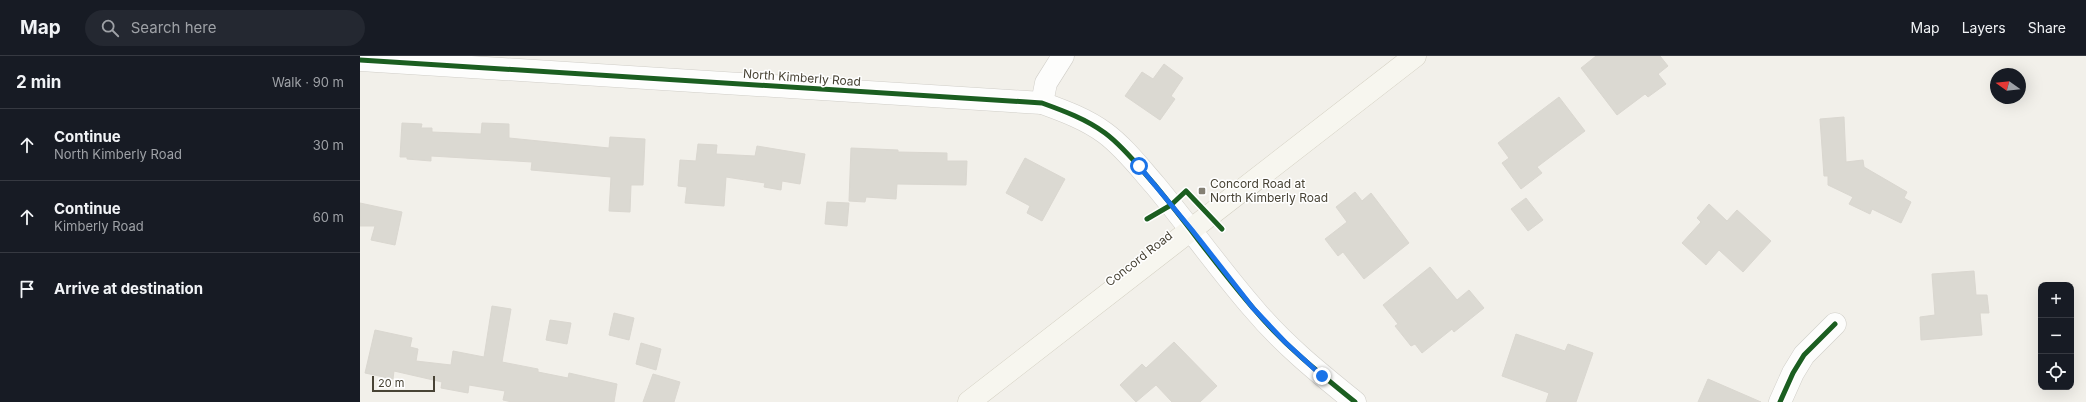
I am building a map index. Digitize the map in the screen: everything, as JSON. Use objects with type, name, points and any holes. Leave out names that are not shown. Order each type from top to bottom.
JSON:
[{"type":"main road","name":"Concord Road","points":[[969,402],[1415,56]]},
{"type":"street","points":[[1042,103],[1046,83],[1062,56]]},
{"type":"street","name":"North Kimberly Road","points":[[360,60],[479,61],[1042,103],[1075,115],[1105,133],[1139,166],[1192,230],[1253,308],[1285,342],[1322,376],[1355,402]]},
{"type":"street","points":[[1780,402],[1792,373],[1804,355],[1835,324]]},
{"type":"building","points":[[1596,56],[1660,56],[1668,66],[1658,74],[1666,84],[1648,97],[1645,94],[1617,115],[1581,68]]},
{"type":"building","points":[[1164,64],[1183,78],[1171,96],[1175,99],[1160,120],[1125,96],[1142,72],[1153,79]]},
{"type":"building","points":[[1559,97],[1585,131],[1537,167],[1542,173],[1521,189],[1502,163],[1509,158],[1498,143]]},
{"type":"building","points":[[1844,117],[1846,162],[1863,160],[1864,167],[1907,192],[1904,198],[1911,202],[1901,223],[1872,209],[1870,214],[1849,204],[1853,197],[1828,185],[1828,176],[1824,176],[1820,119]]},
{"type":"building","points":[[402,123],[422,124],[421,128],[432,128],[432,132],[481,134],[482,123],[509,124],[509,138],[609,148],[610,137],[645,139],[643,185],[631,185],[630,212],[609,211],[611,177],[531,170],[532,162],[431,156],[431,161],[400,157]]},
{"type":"building","points":[[698,144],[717,145],[716,154],[755,156],[757,146],[805,154],[800,184],[782,181],[781,190],[764,187],[765,183],[726,177],[724,206],[685,203],[687,187],[678,186],[680,160],[696,161]]},
{"type":"building","points":[[851,148],[898,150],[898,152],[947,153],[947,161],[967,161],[966,185],[897,184],[896,199],[866,197],[865,202],[849,201]]},
{"type":"building","points":[[1025,158],[1065,179],[1042,221],[1027,213],[1030,206],[1006,193]]},
{"type":"building","points":[[1355,192],[1362,201],[1371,193],[1409,243],[1364,279],[1343,252],[1338,256],[1325,239],[1347,222],[1336,207]]},
{"type":"building","points":[[1526,198],[1543,220],[1528,231],[1511,209]]},
{"type":"building","points":[[827,202],[849,203],[847,226],[825,224]]},
{"type":"building","points":[[360,203],[402,212],[395,245],[371,240],[375,226],[360,226]]},
{"type":"building","points":[[1709,204],[1727,221],[1737,210],[1771,241],[1743,272],[1719,250],[1706,265],[1682,243],[1701,222],[1697,218]]},
{"type":"building","points":[[1430,267],[1457,300],[1469,290],[1484,308],[1454,332],[1452,329],[1422,353],[1415,344],[1411,346],[1395,326],[1398,324],[1383,305]]},
{"type":"building","points":[[1974,271],[1976,295],[1987,295],[1989,313],[1980,313],[1982,335],[1921,340],[1920,317],[1935,315],[1932,274]]},
{"type":"building","points":[[492,306],[511,309],[502,362],[538,369],[538,372],[568,378],[569,373],[617,384],[614,402],[512,402],[503,400],[505,391],[469,385],[468,393],[441,388],[442,382],[394,371],[393,379],[365,373],[375,330],[412,338],[410,347],[418,349],[416,361],[451,365],[453,351],[484,357]]},
{"type":"building","points":[[614,313],[634,318],[629,340],[609,335]]},
{"type":"building","points":[[550,320],[571,323],[567,344],[546,340]]},
{"type":"building","points":[[1516,334],[1565,351],[1568,344],[1593,353],[1576,402],[1546,402],[1549,393],[1502,376]]},
{"type":"building","points":[[1174,342],[1217,386],[1200,402],[1172,402],[1156,385],[1136,402],[1120,385],[1142,364],[1146,368]]},
{"type":"building","points":[[641,343],[661,349],[656,370],[636,364]]},
{"type":"building","points":[[653,374],[680,382],[674,402],[643,402]]},
{"type":"building","points":[[1708,379],[1761,402],[1698,402]]},
{"type":"cycle path","points":[[360,60],[1042,103],[1083,119],[1105,133],[1119,145],[1155,185],[1240,293],[1265,321],[1302,358],[1355,402]]},
{"type":"cycle path","points":[[1147,219],[1171,205],[1186,191],[1222,229]]},
{"type":"cycle path","points":[[1780,402],[1793,373],[1804,355],[1835,324]]},
{"type":"place","name":"Concord Road at North Kimberly Road","points":[[1202,191]]},
{"type":"route","points":[[1139,166],[1192,230],[1253,308],[1285,342],[1322,376]]}]
